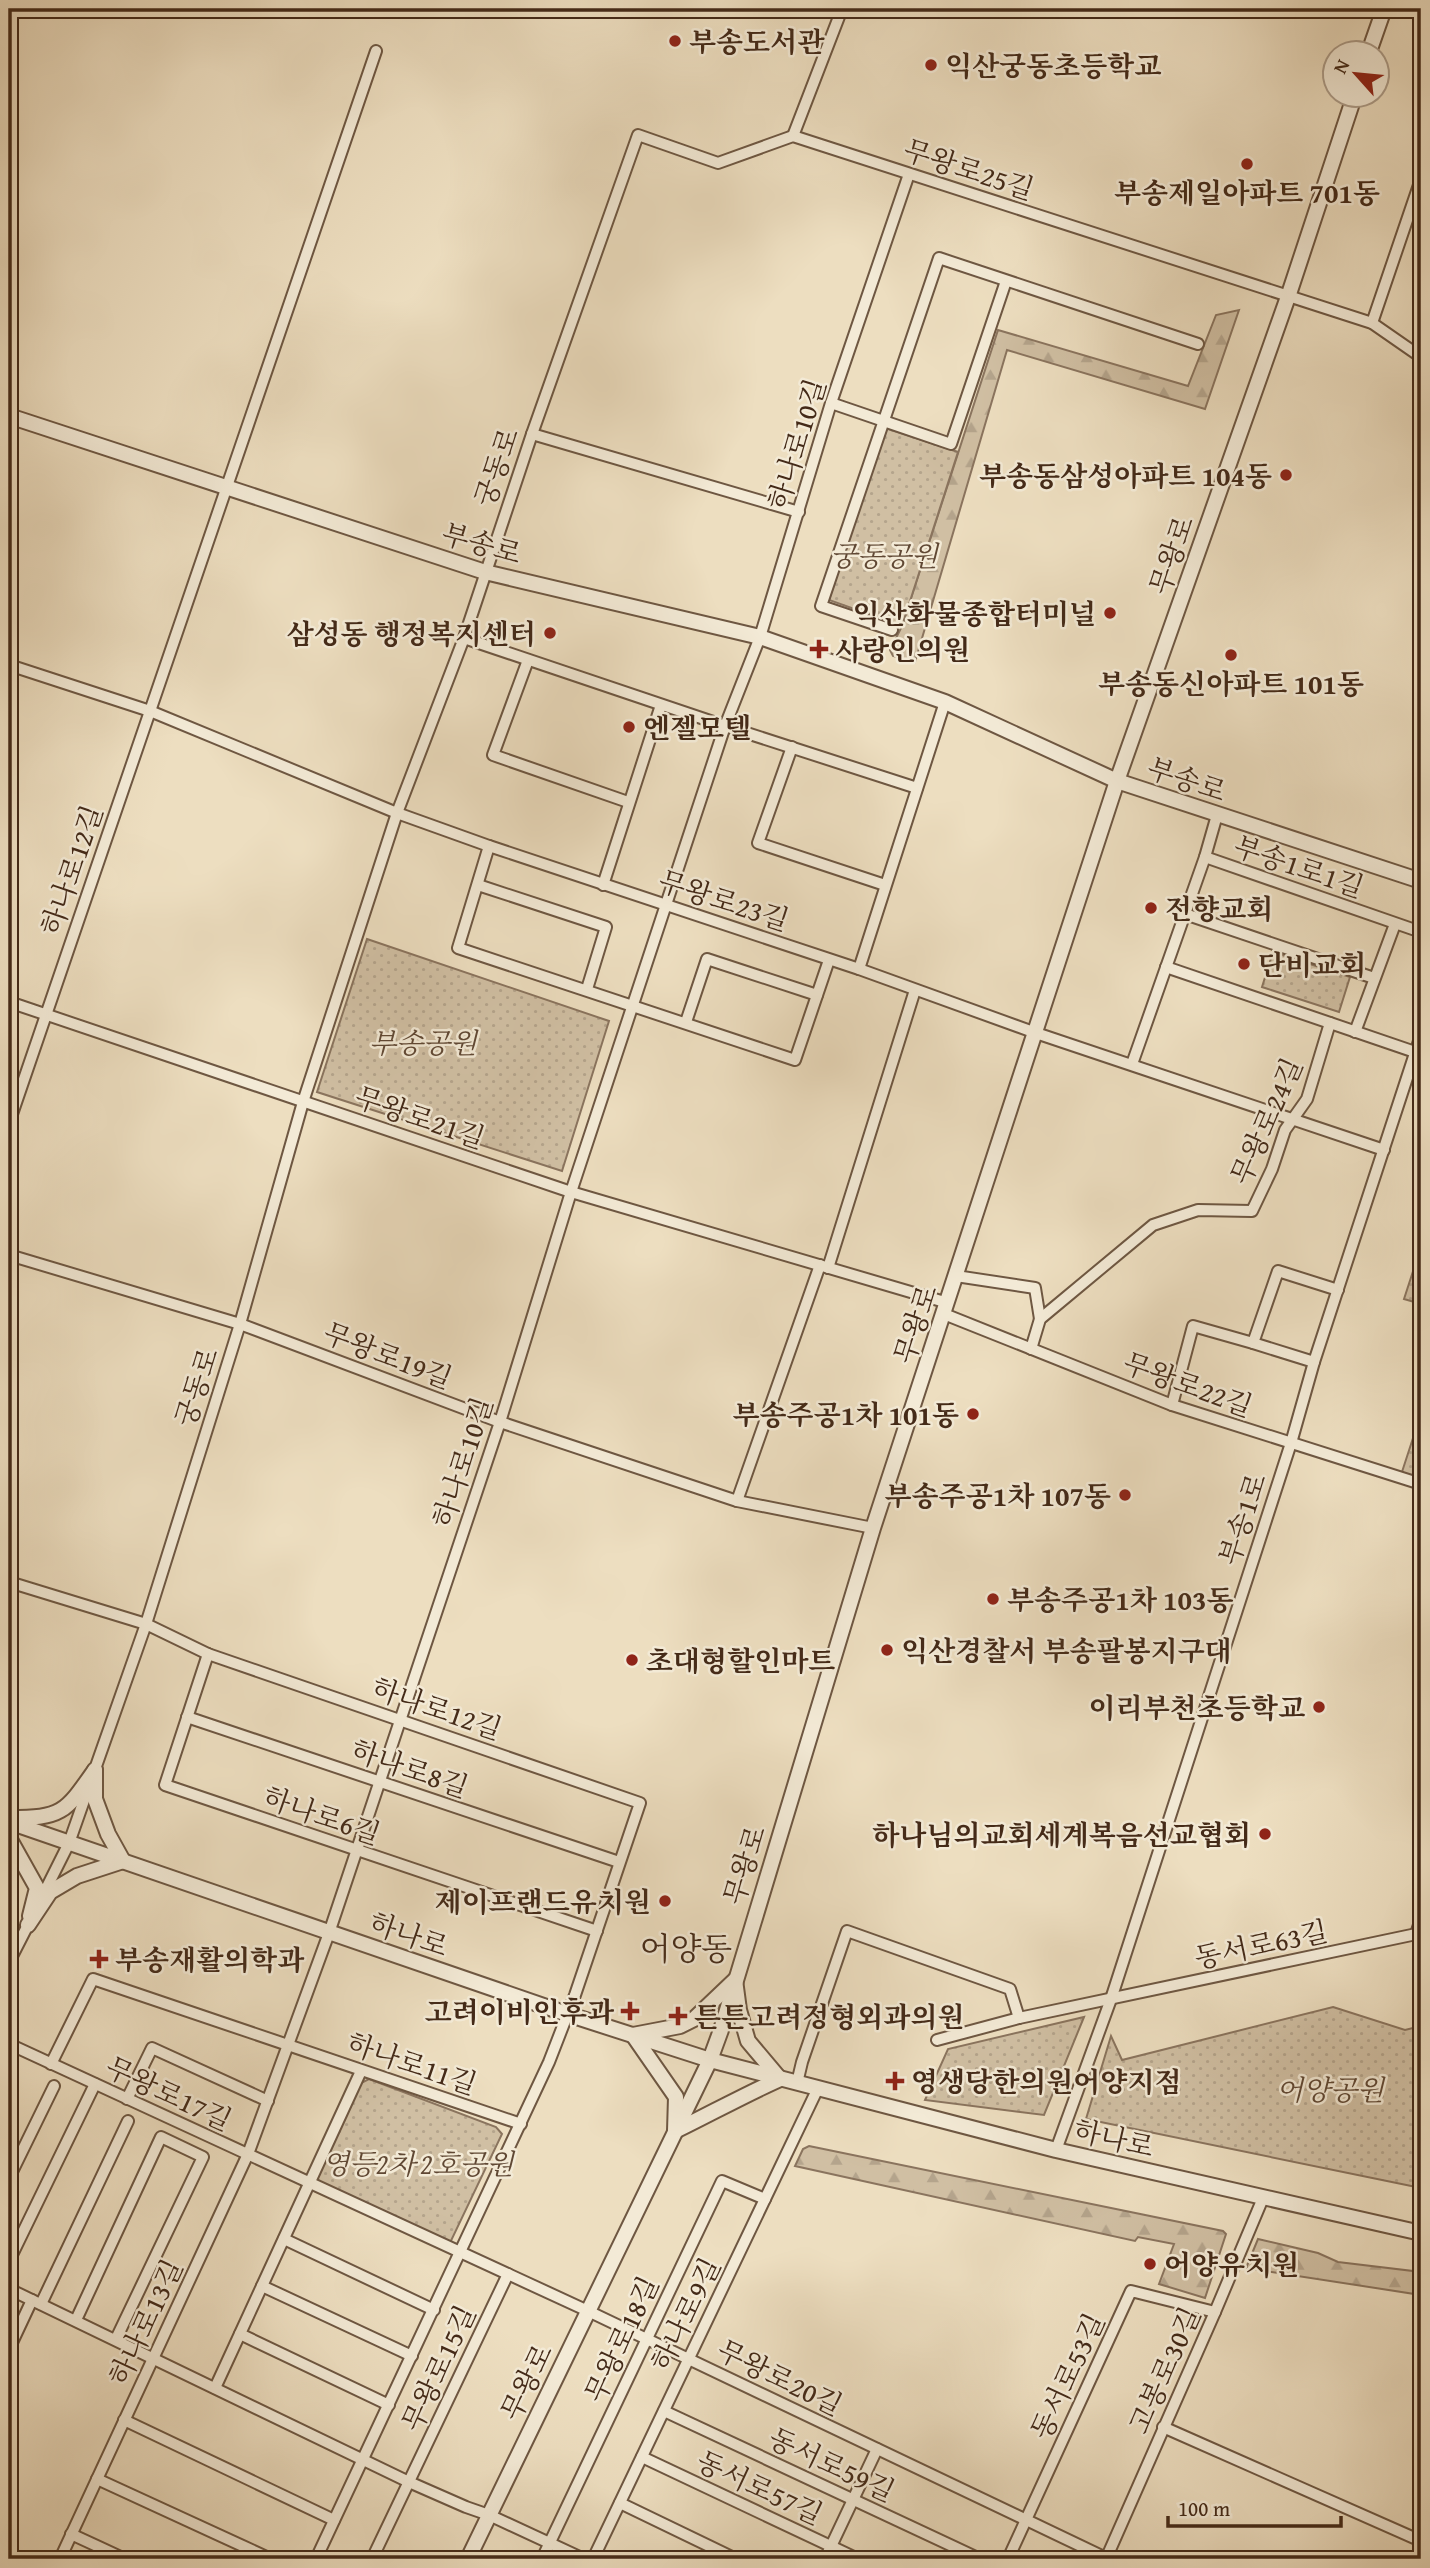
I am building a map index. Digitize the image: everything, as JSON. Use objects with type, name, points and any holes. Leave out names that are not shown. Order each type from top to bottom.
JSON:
[{"type":"street","points":[[793,136],[842,9]]},
{"type":"street","points":[[1374,38],[1384,9]]},
{"type":"street","name":"하나로12길","points":[[9,1123],[376,51]]},
{"type":"street","name":"무왕로","points":[[468,2559],[710,2060],[873,1528],[1117,781],[1289,294],[1350,108]]},
{"type":"street","name":"궁동로","points":[[9,1962],[69,1843],[146,1624],[240,1324],[303,1102],[397,813],[464,638],[531,434],[638,135],[719,163],[793,136]]},
{"type":"street","name":"무왕로25길","points":[[793,136],[1372,323],[1421,357]]},
{"type":"street","name":"하나로10길","points":[[330,1933],[500,1422],[571,1192],[725,726],[760,637],[831,403],[909,174]]},
{"type":"street","points":[[1372,323],[1421,180]]},
{"type":"street","points":[[892,630],[821,606],[939,258],[1199,344]]},
{"type":"street","points":[[831,403],[951,444],[1006,281]]},
{"type":"street","name":"부송로","points":[[9,416],[485,572],[760,637],[945,702],[1117,781],[1421,881]]},
{"type":"street","points":[[531,434],[799,512]]},
{"type":"street","points":[[464,638],[917,788]]},
{"type":"street","points":[[528,660],[493,755],[628,802]]},
{"type":"street","points":[[9,665],[150,711],[397,813]]},
{"type":"street","points":[[859,969],[945,702]]},
{"type":"street","points":[[603,885],[662,705]]},
{"type":"street","points":[[792,747],[758,844],[885,885]]},
{"type":"street","name":"무왕로23길","points":[[397,813],[603,885],[859,969],[1036,1033]]},
{"type":"street","points":[[1205,858],[1217,815]]},
{"type":"street","points":[[489,846],[458,948],[795,1060],[830,960]]},
{"type":"street","name":"부송1로1길","points":[[1132,1064],[1205,858],[1421,932]]},
{"type":"street","points":[[478,885],[606,927],[587,989]]},
{"type":"street","points":[[1185,914],[1374,978]]},
{"type":"street","points":[[1355,1032],[1395,924]]},
{"type":"street","points":[[686,1022],[707,958],[817,995]]},
{"type":"street","points":[[1166,967],[1418,1053]]},
{"type":"street","points":[[737,1501],[824,1266],[915,990]]},
{"type":"street","name":"무왕로21길","points":[[9,1002],[571,1192],[824,1266],[946,1308]]},
{"type":"street","name":"무왕로24길","points":[[1040,1319],[1153,1225],[1198,1210],[1252,1211],[1272,1169],[1285,1130],[1307,1099],[1330,1023]]},
{"type":"street","points":[[1036,1033],[1384,1150]]},
{"type":"street","name":"부송1로","points":[[1056,2151],[1111,1999],[1291,1443],[1314,1362],[1418,1053],[1421,1035]]},
{"type":"street","name":"무왕로19길","points":[[9,1255],[240,1324],[500,1422],[737,1501],[873,1528]]},
{"type":"street","points":[[1253,1343],[1278,1271],[1338,1290]]},
{"type":"street","name":"무왕로","points":[[956,1276],[1035,1288],[1040,1319]]},
{"type":"street","name":"무왕로22길","points":[[946,1308],[1031,1349],[1172,1405],[1421,1484]]},
{"type":"street","points":[[1031,1349],[1040,1319]]},
{"type":"street","points":[[1172,1405],[1193,1326],[1314,1362]]},
{"type":"street","name":"하나로12길","points":[[9,1582],[146,1624],[208,1654],[640,1803],[567,2014]]},
{"type":"street","name":"하나로6길","points":[[208,1654],[165,1785],[597,1931]]},
{"type":"street","name":"하나로8길","points":[[187,1717],[619,1862]]},
{"type":"street","points":[[9,1820],[45,1818],[71,1804],[94,1770]]},
{"type":"street","points":[[28,1925],[50,1892],[77,1875],[123,1861],[108,1834],[95,1799],[94,1770]]},
{"type":"street","name":"하나로","points":[[9,1820],[330,1933],[710,2060],[1056,2151],[1421,2233]]},
{"type":"street","points":[[9,1838],[37,1888],[28,1925]]},
{"type":"street","points":[[1419,1933],[1421,1919]]},
{"type":"street","points":[[797,2082],[847,1931],[1010,1989],[1019,2018]]},
{"type":"street","name":"하나로13길","points":[[60,2559],[248,2154],[330,1933]]},
{"type":"street","name":"동서로63길","points":[[1111,1999],[1419,1933]]},
{"type":"street","points":[[51,2064],[93,1979],[289,2044]]},
{"type":"street","points":[[735,1980],[739,2010],[748,2040],[780,2079],[675,2131],[676,2097],[633,2035],[680,2026],[694,2019],[735,1980]]},
{"type":"street","points":[[937,2040],[1019,2018],[1111,1999]]},
{"type":"street","points":[[316,2559],[521,2124],[567,2014]]},
{"type":"street","name":"무왕로17길","points":[[9,2044],[588,2311]]},
{"type":"street","name":"하나로11길","points":[[289,2044],[521,2124]]},
{"type":"street","points":[[127,2099],[152,2048],[268,2101]]},
{"type":"street","points":[[215,2388],[361,2071]]},
{"type":"street","points":[[9,2261],[95,2084]]},
{"type":"street","points":[[9,2178],[54,2086]]},
{"type":"street","name":"하나로9길","points":[[593,2559],[818,2088]]},
{"type":"street","points":[[9,2349],[37,2302],[128,2121]]},
{"type":"street","points":[[76,2320],[161,2137],[203,2157],[116,2339]]},
{"type":"street","name":"무왕로18길","points":[[542,2559],[722,2181],[765,2199]]},
{"type":"street","name":"고봉로30길","points":[[1106,2559],[1263,2198]]},
{"type":"street","points":[[284,2239],[433,2310]]},
{"type":"street","name":"무왕로15길","points":[[372,2559],[508,2274]]},
{"type":"street","points":[[262,2286],[412,2356]]},
{"type":"street","points":[[9,2289],[410,2482],[584,2559]]},
{"type":"street","name":"동서로53길","points":[[1008,2559],[1131,2291],[1215,2312]]},
{"type":"street","name":"무왕로20길","points":[[588,2311],[1106,2559]]},
{"type":"street","points":[[240,2334],[389,2404]]},
{"type":"street","name":"동서로59길","points":[[664,2411],[980,2559]]},
{"type":"street","points":[[124,2420],[334,2520]]},
{"type":"street","points":[[1163,2427],[1421,2541]]},
{"type":"street","points":[[825,2559],[877,2449]]},
{"type":"street","name":"동서로57길","points":[[642,2457],[858,2559]]},
{"type":"street","points":[[97,2479],[271,2559]]},
{"type":"street","points":[[620,2503],[736,2559]]},
{"type":"street","points":[[71,2534],[125,2559]]},
{"type":"green space","points":[[1239,310],[1205,409],[1007,350],[915,662],[893,656],[890,650],[902,626],[998,330],[1188,386],[1216,315]]},
{"type":"green space","name":"궁동공원","points":[[885,428],[958,452],[902,626],[829,600]]},
{"type":"green space","name":"부송공원","points":[[367,939],[609,1021],[562,1171],[317,1092]]},
{"type":"green space","points":[[1273,952],[1350,977],[1339,1012],[1262,987]]},
{"type":"green space","points":[[1418,1256],[1421,1257],[1421,1304],[1404,1299]]},
{"type":"green space","points":[[1414,1435],[1421,1438],[1421,1480],[1400,1478]]},
{"type":"green space","name":"어양공원","points":[[1333,2007],[1405,2030],[1421,2026],[1421,2188],[1086,2119],[1111,2036],[1122,2060]]},
{"type":"green space","points":[[1084,2017],[1044,2115],[925,2100],[948,2049]]},
{"type":"green space","name":"영등2차 2호공원","points":[[369,2079],[496,2127],[502,2134],[449,2245],[315,2181],[359,2084]]},
{"type":"green space","points":[[809,2146],[1223,2231],[1226,2234],[1205,2298],[1159,2284],[1174,2244],[1138,2237],[1135,2241],[795,2166],[803,2149]]},
{"type":"green space","points":[[1258,2239],[1318,2253],[1338,2262],[1421,2272],[1421,2295],[1246,2268]]},
{"type":"place","name":"부송도서관","points":[[675,41]]},
{"type":"place","name":"익산궁동초등학교","points":[[931,65]]},
{"type":"place","name":"부송제일아파트 701동","points":[[1247,164]]},
{"type":"place","name":"부송동삼성아파트 104동","points":[[1286,475]]},
{"type":"place","name":"익산화물종합터미널","points":[[1110,613]]},
{"type":"place","name":"삼성동 행정복지센터","points":[[550,633]]},
{"type":"place","name":"사랑인의원","points":[[819,649]]},
{"type":"place","name":"부송동신아파트 101동","points":[[1231,655]]},
{"type":"place","name":"엔젤모텔","points":[[629,727]]},
{"type":"place","name":"전향교회","points":[[1151,908]]},
{"type":"place","name":"단비교회","points":[[1244,964]]},
{"type":"place","name":"부송주공1차 101동","points":[[973,1414]]},
{"type":"place","name":"부송주공1차 107동","points":[[1125,1495]]},
{"type":"place","name":"부송주공1차 103동","points":[[993,1599]]},
{"type":"place","name":"익산경찰서 부송팔봉지구대","points":[[887,1650]]},
{"type":"place","name":"초대형할인마트","points":[[632,1660]]},
{"type":"place","name":"이리부천초등학교","points":[[1319,1707]]},
{"type":"place","name":"하나님의교회세계복음선교협회","points":[[1265,1834]]},
{"type":"place","name":"제이프랜드유치원","points":[[665,1901]]},
{"type":"place","name":"부송재활의학과","points":[[99,1959]]},
{"type":"place","name":"고려이비인후과","points":[[630,2011]]},
{"type":"place","name":"튼튼고려정형외과의원","points":[[678,2016]]},
{"type":"place","name":"영생당한의원어양지점","points":[[895,2081]]},
{"type":"place","name":"어양유치원","points":[[1150,2264]]},
{"type":"district","name":"어양동","points":[[686,1948]]}]
